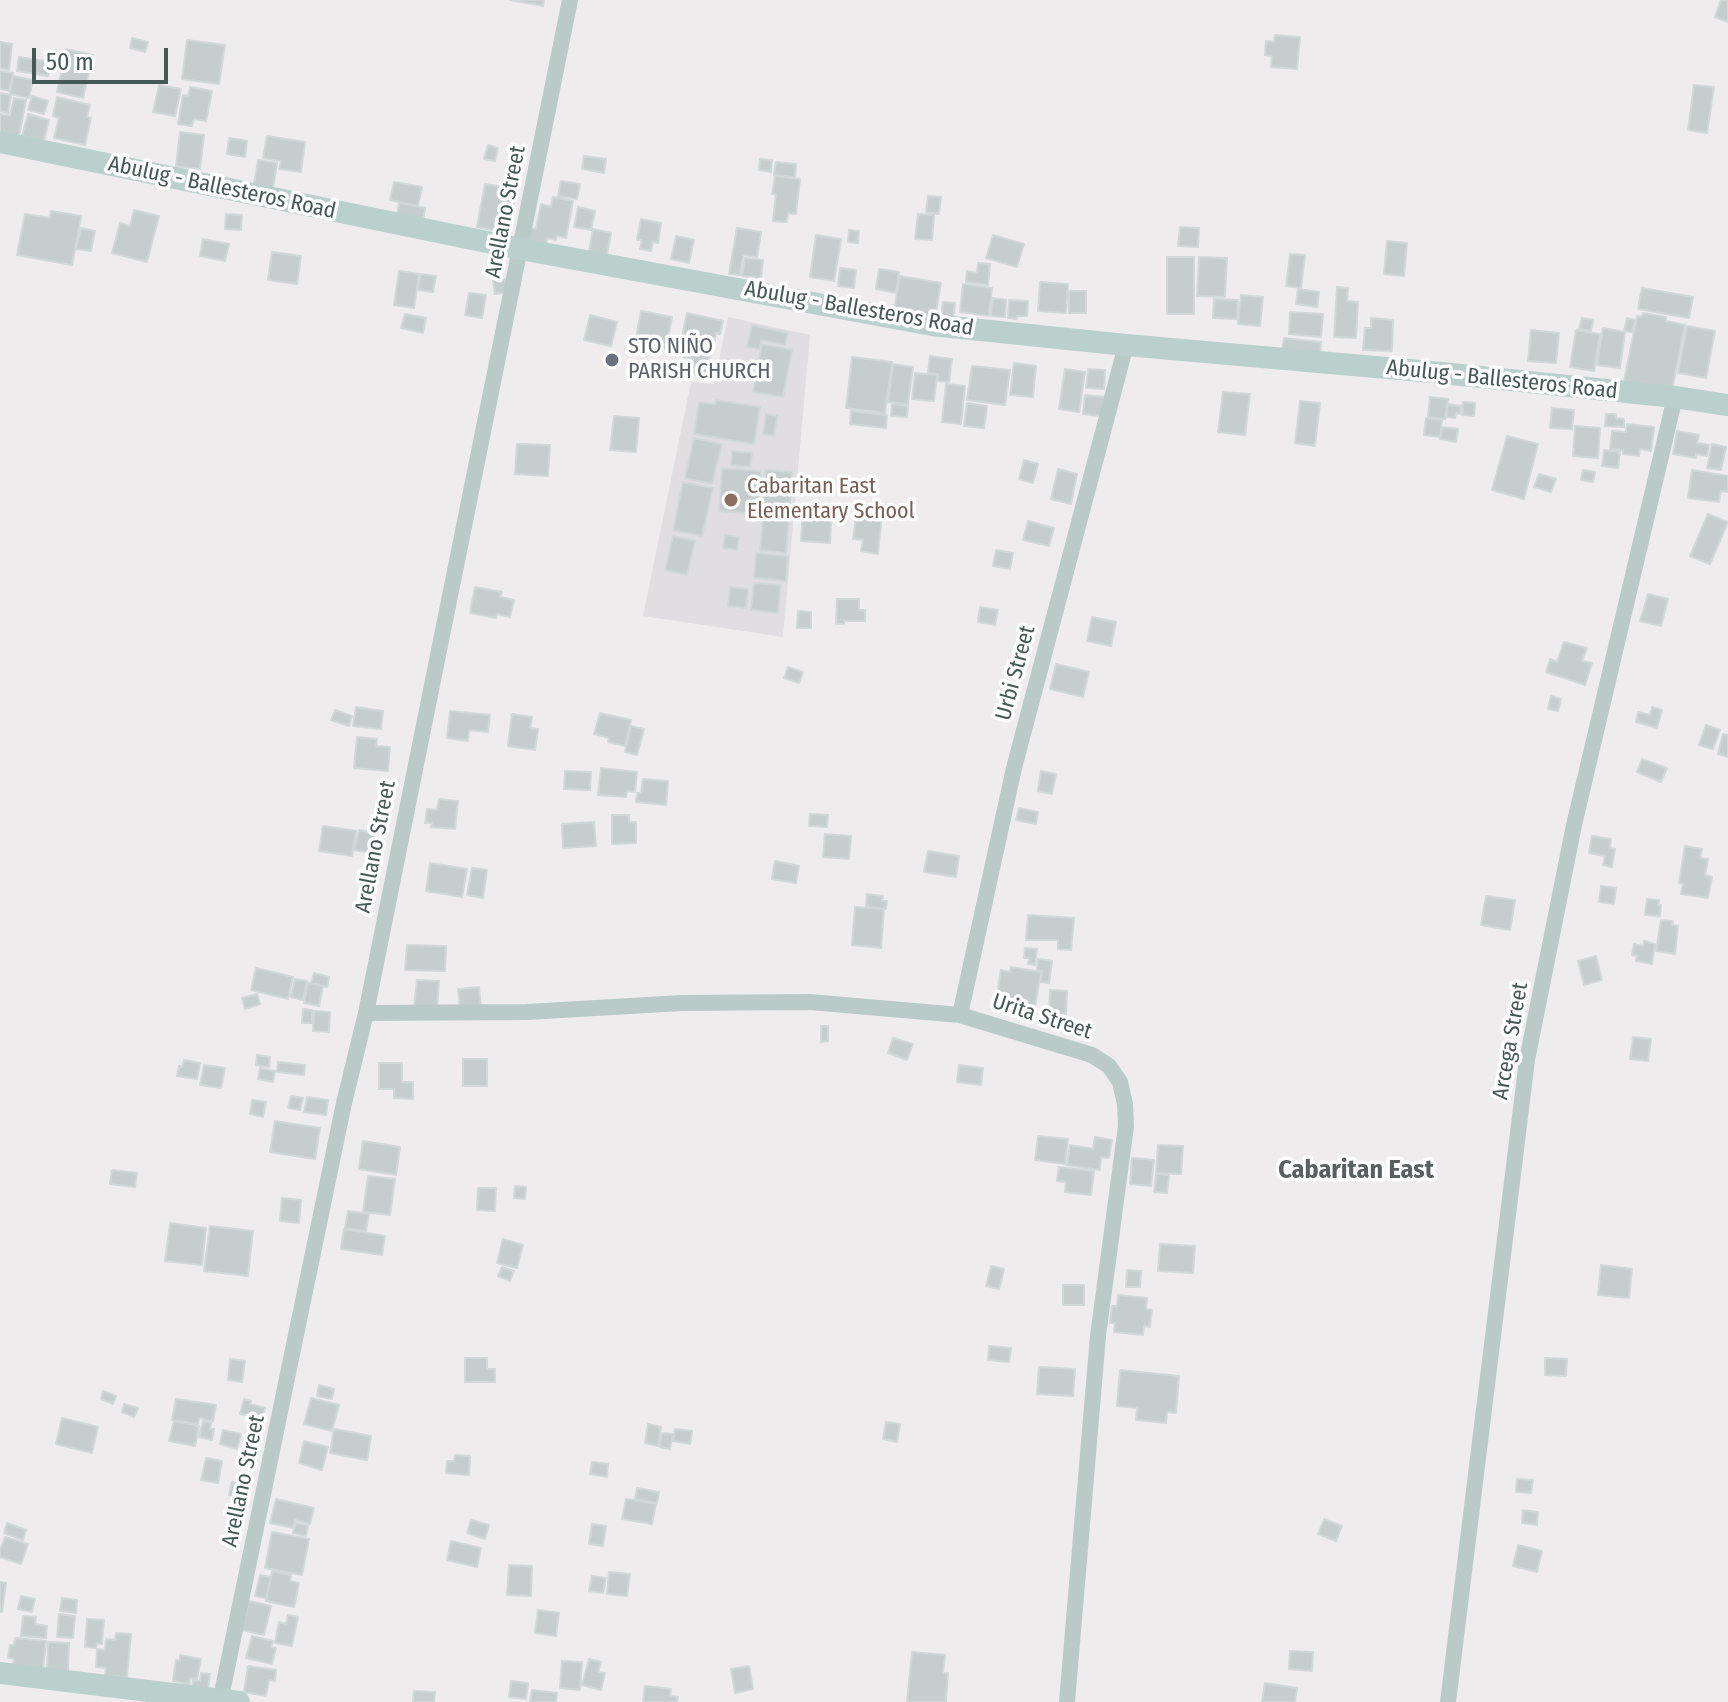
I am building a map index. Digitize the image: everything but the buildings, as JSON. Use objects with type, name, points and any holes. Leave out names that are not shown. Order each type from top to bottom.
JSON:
[{"type":"main road","name":"Abulug - Ballesteros Road","points":[[0,142],[521,249],[932,325],[1432,372],[1728,405]]},
{"type":"main road","points":[[0,1673],[227,1701]]},
{"type":"street","name":"Arellano Street","points":[[227,1701],[344,1103],[366,1013],[570,0]]},
{"type":"street","name":"Urbi Street","points":[[960,1015],[1014,768],[1126,345]]},
{"type":"street","name":"Arcega Street","points":[[1448,1702],[1527,1060],[1574,825],[1675,397]]},
{"type":"street","name":"Urita Street","points":[[366,1013],[527,1012],[682,1003],[810,1002],[960,1015],[1092,1055],[1109,1066],[1120,1082],[1126,1126],[1098,1336],[1067,1702]]},
{"type":"shaded area","name":"Cabaritan East Elementary School","points":[[728,317],[810,335],[783,637],[643,616],[691,382],[714,384]]},
{"type":"place","name":"STO NIÑO PARISH CHURCH","points":[[612,360]]},
{"type":"place","name":"Cabaritan East Elementary School","points":[[731,500]]},
{"type":"district","name":"Cabaritan East","points":[[1356,1171]]}]
